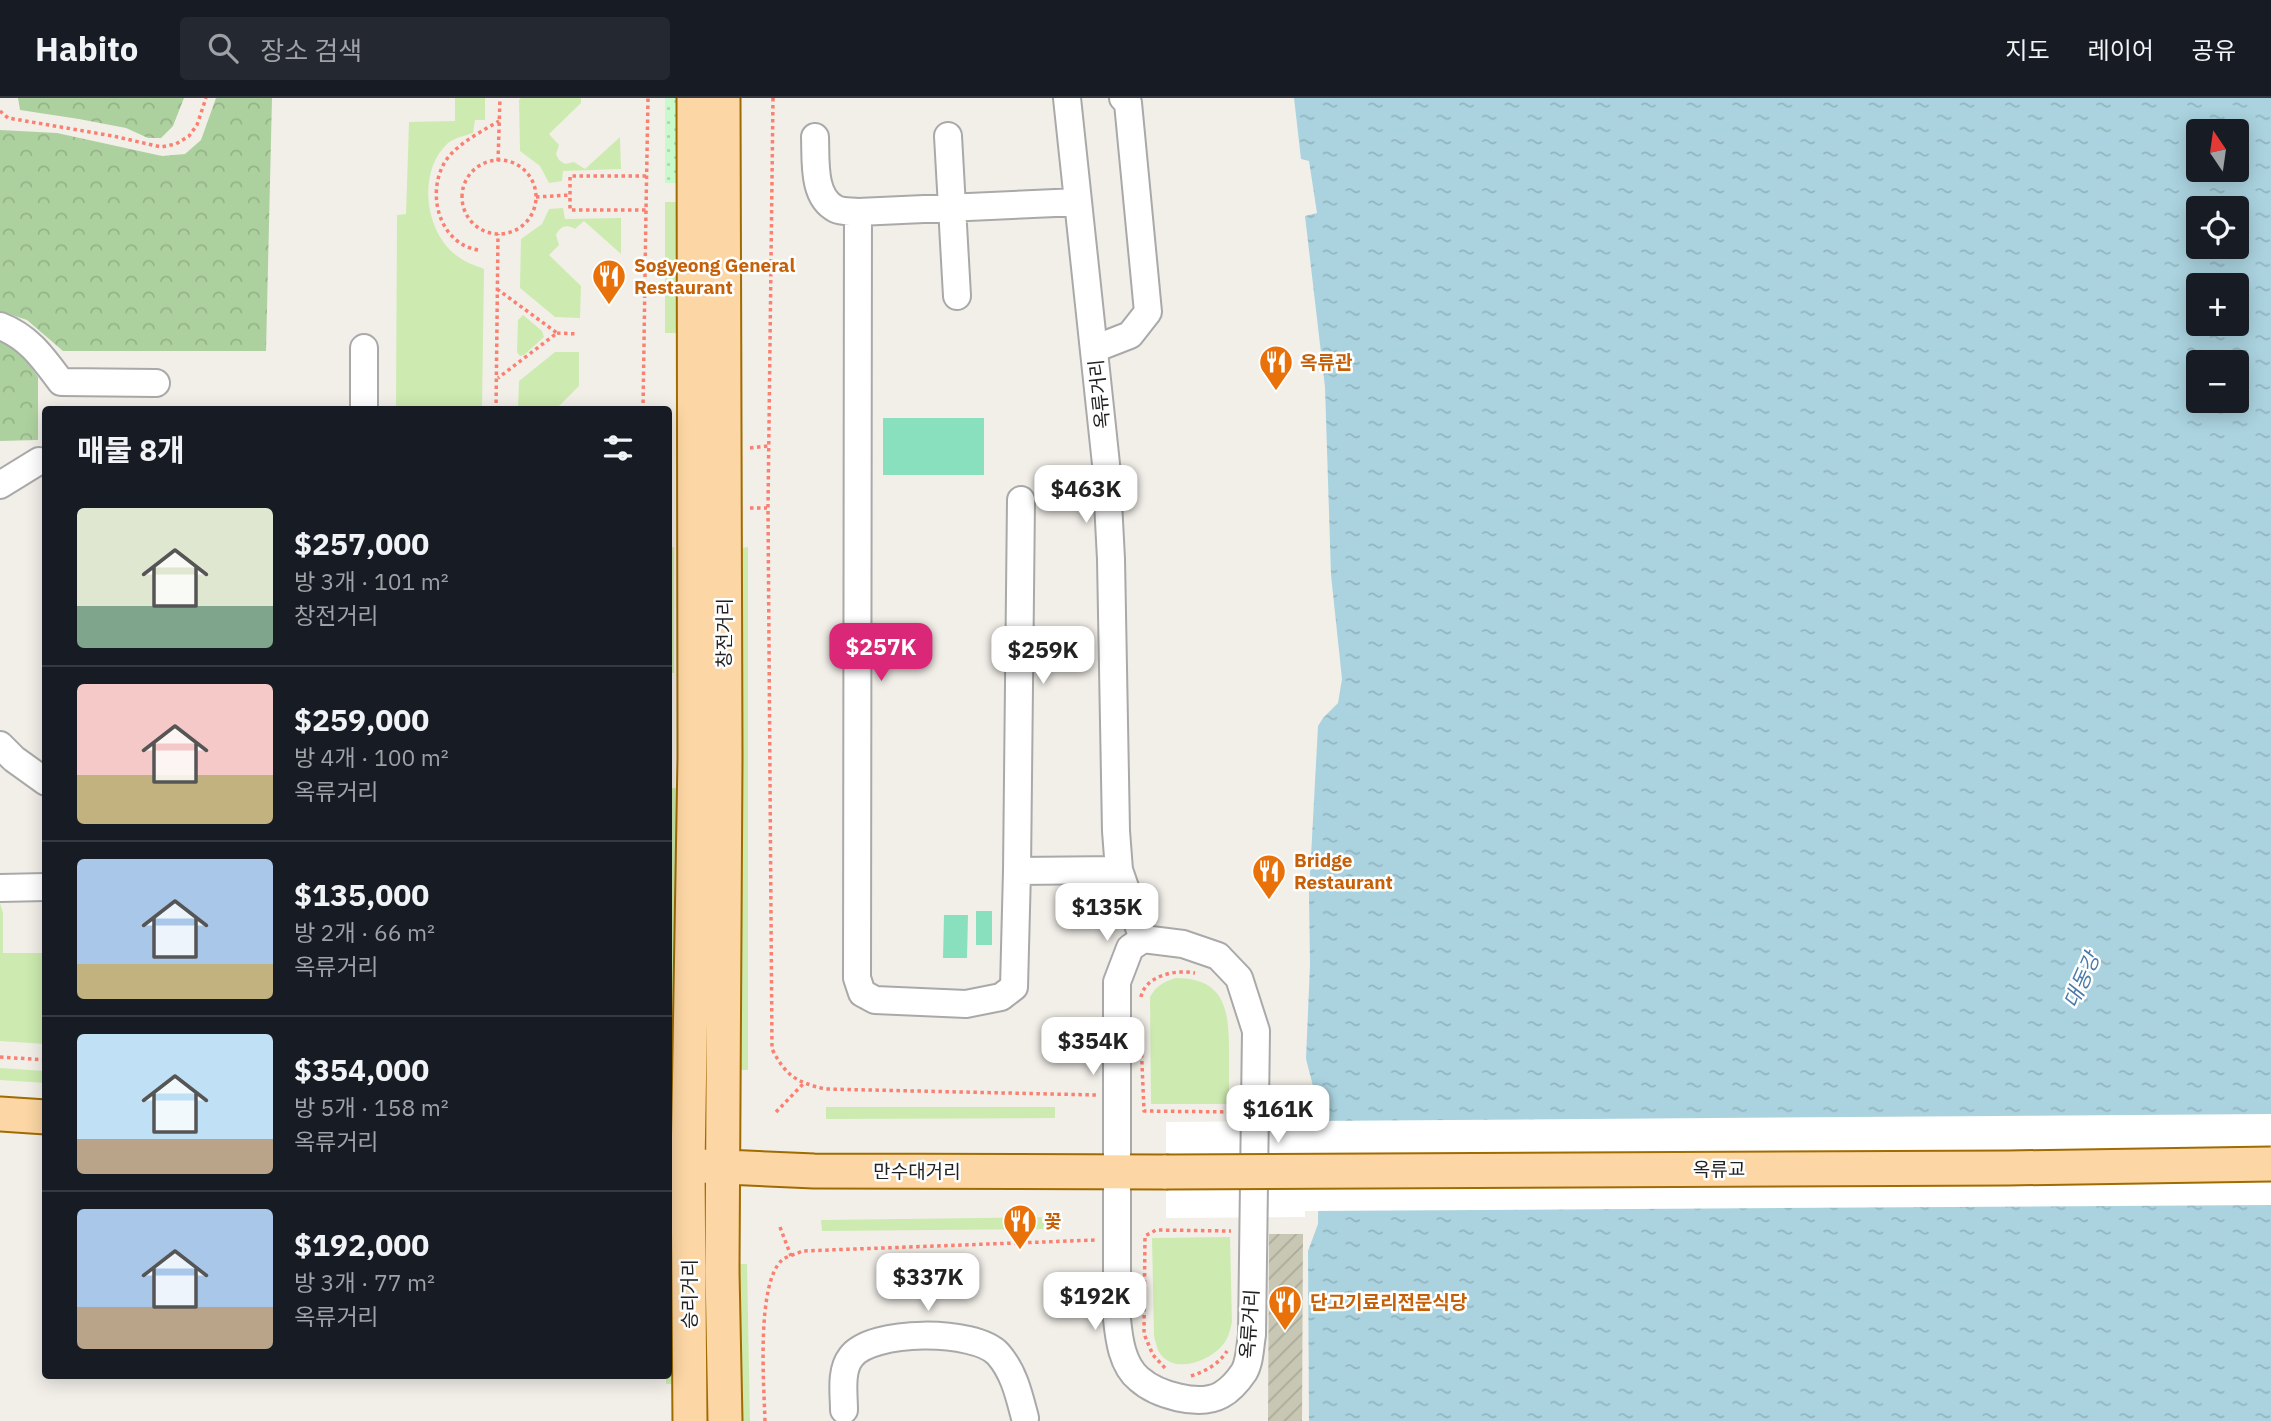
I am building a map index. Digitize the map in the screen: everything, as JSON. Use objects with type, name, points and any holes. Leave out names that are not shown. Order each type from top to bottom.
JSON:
[{"type":"main road","name":"창전거리","points":[[678,1166],[695,757],[694,98]]},
{"type":"main road","name":"창전거리","points":[[723,98],[723,1168]]},
{"type":"main road","points":[[0,1114],[42,1117]]},
{"type":"main road","name":"옥류교","points":[[1166,1172],[2271,1164]]},
{"type":"main road","name":"만수대거리","points":[[678,1166],[814,1171],[1166,1172]]},
{"type":"main road","name":"승리거리","points":[[678,1166],[690,1421]]},
{"type":"main road","name":"승리거리","points":[[723,1168],[725,1421]]},
{"type":"street","name":"옥류거리","points":[[1067,98],[1106,464],[1119,870],[1143,939]]},
{"type":"street","points":[[1094,349],[1130,335],[1148,312],[1128,103],[1123,98]]},
{"type":"street","points":[[948,136],[957,296]]},
{"type":"street","points":[[815,138],[818,183],[825,201],[837,210],[858,212],[1077,202]]},
{"type":"street","points":[[858,212],[857,978],[862,993],[875,1000],[966,1004],[1001,997],[1014,987],[1021,500]]},
{"type":"street","points":[[0,326],[14,331],[36,348],[61,382],[156,383]]},
{"type":"street","points":[[364,348],[364,406]]},
{"type":"street","points":[[0,485],[39,461]]},
{"type":"street","points":[[0,745],[14,760],[42,779]]},
{"type":"street","points":[[1017,871],[1119,870]]},
{"type":"street","points":[[0,888],[42,887]]},
{"type":"street","name":"옥류거리","points":[[1143,939],[1183,944],[1218,956],[1239,978],[1256,1031],[1252,1335],[1245,1370],[1234,1385],[1206,1410],[1138,1379],[1125,1359],[1120,1343],[1117,1319],[1117,982],[1130,948],[1143,939]]},
{"type":"street","points":[[844,1410],[844,1374],[851,1357],[865,1346],[881,1340],[937,1337],[982,1343],[997,1353],[1014,1378],[1026,1418]]},
{"type":"path","points":[[0,111],[8,118],[113,135],[161,147],[176,144],[189,136],[197,125],[206,98]]},
{"type":"path","points":[[643,406],[648,98]]},
{"type":"path","points":[[773,98],[768,446],[772,1049],[782,1068],[803,1084],[825,1089],[1097,1095]]},
{"type":"path","points":[[498,161],[501,99]]},
{"type":"path","points":[[478,250],[466,248],[445,230],[439,215],[438,176],[450,156],[499,121]]},
{"type":"path","points":[[498,161],[512,163],[524,171],[533,183],[536,197],[533,211],[525,223],[513,232],[498,234],[485,231],[473,223],[465,212],[462,198],[464,184],[472,172],[484,164],[498,161]]},
{"type":"path","points":[[646,176],[570,176],[570,210],[646,211]]},
{"type":"path","points":[[536,197],[570,195]]},
{"type":"path","points":[[496,406],[498,234]]},
{"type":"path","points":[[497,289],[557,333],[578,334]]},
{"type":"path","points":[[497,378],[557,333]]},
{"type":"path","points":[[750,446],[768,446]]},
{"type":"path","points":[[750,508],[768,508]]},
{"type":"path","points":[[0,1057],[42,1060]]},
{"type":"path","points":[[776,1112],[803,1084]]},
{"type":"path","points":[[1143,1094],[1144,1111],[1235,1112]]},
{"type":"path","points":[[780,1227],[791,1256]]},
{"type":"path","points":[[1145,1236],[1156,1230],[1237,1231]]},
{"type":"path","points":[[765,1421],[764,1318],[773,1276],[783,1259],[802,1251],[1096,1240]]},
{"type":"shaded area","points":[[1269,1234],[1303,1234],[1302,1421],[1268,1421]]},
{"type":"green space","points":[[18,98],[184,98],[173,126],[161,138],[148,138],[126,128],[20,110]]},
{"type":"green space","points":[[216,98],[272,98],[266,351],[63,351],[27,320],[0,311],[0,130],[57,133],[162,156],[185,154],[201,140]]},
{"type":"green space","points":[[455,98],[485,98],[485,120],[475,120],[473,133],[448,143],[431,170],[429,186],[432,220],[439,235],[448,248],[463,260],[484,269],[482,406],[396,406],[397,215],[406,214],[409,122],[455,121]]},
{"type":"green space","points":[[521,98],[581,98],[581,103],[549,134],[559,145],[556,154],[559,160],[565,164],[574,162],[585,169],[620,137],[621,169],[563,171],[562,181],[549,183],[540,166],[520,151]]},
{"type":"green space","points":[[665,98],[676,98],[677,183],[665,183]]},
{"type":"green space","points":[[665,202],[677,202],[677,333],[665,333]]},
{"type":"green space","points":[[563,208],[565,219],[621,218],[621,254],[584,221],[575,229],[562,228],[556,235],[559,245],[549,255],[581,286],[580,318],[555,317],[520,288],[521,239],[542,224],[549,209]]},
{"type":"green space","points":[[523,315],[542,331],[544,337],[520,356],[517,352],[518,320]]},
{"type":"green space","points":[[0,339],[18,349],[38,377],[38,440],[0,441]]},
{"type":"green space","points":[[555,352],[579,352],[579,386],[559,406],[518,406],[519,381]]},
{"type":"green space","points":[[883,418],[984,418],[984,475],[883,475]]},
{"type":"green space","points":[[672,547],[674,547],[672,673]]},
{"type":"green space","points":[[748,547],[748,1070],[740,1070],[741,548]]},
{"type":"green space","points":[[672,788],[676,788],[677,1079],[672,1079]]},
{"type":"green space","points":[[0,903],[3,913],[3,953],[42,953],[42,1044],[0,1041]]},
{"type":"green space","points":[[976,911],[992,911],[992,945],[976,945]]},
{"type":"green space","points":[[944,915],[968,915],[967,958],[943,958]]},
{"type":"green space","points":[[1176,978],[1205,983],[1214,990],[1225,1009],[1229,1034],[1229,1104],[1151,1104],[1150,997],[1160,985]]},
{"type":"green space","points":[[0,1068],[42,1071],[42,1083],[0,1080]]},
{"type":"green space","points":[[826,1107],[1055,1107],[1055,1118],[826,1119]]},
{"type":"green space","points":[[1055,1217],[1055,1229],[822,1231],[821,1220]]},
{"type":"green space","points":[[1230,1237],[1232,1322],[1227,1338],[1215,1352],[1201,1360],[1184,1364],[1168,1361],[1159,1352],[1154,1336],[1152,1238]]},
{"type":"green space","points":[[739,1264],[747,1264],[750,1421],[741,1421]]},
{"type":"green space","points":[[672,1290],[675,1384],[666,1384],[666,1379],[672,1379]]},
{"type":"water","name":"대동강","points":[[1294,98],[2271,98],[2271,1421],[1309,1421],[1308,1251],[1318,1224],[1319,1109],[1306,1059],[1310,965],[1309,894],[1318,726],[1338,703],[1342,679],[1331,575],[1325,387],[1305,216],[1317,213],[1309,161],[1301,159]]},
{"type":"pier","points":[[2271,1114],[2271,1205],[1305,1211],[1305,1217],[1166,1218],[1166,1122]]},
{"type":"place","name":"Sogyeong General Restaurant","points":[[609,306]]},
{"type":"place","name":"옥류관","points":[[1276,392]]},
{"type":"place","name":"Bridge Restaurant","points":[[1269,901]]},
{"type":"place","name":"꽃","points":[[1020,1251]]},
{"type":"place","name":"단고기료리전문식당","points":[[1285,1332]]}]
